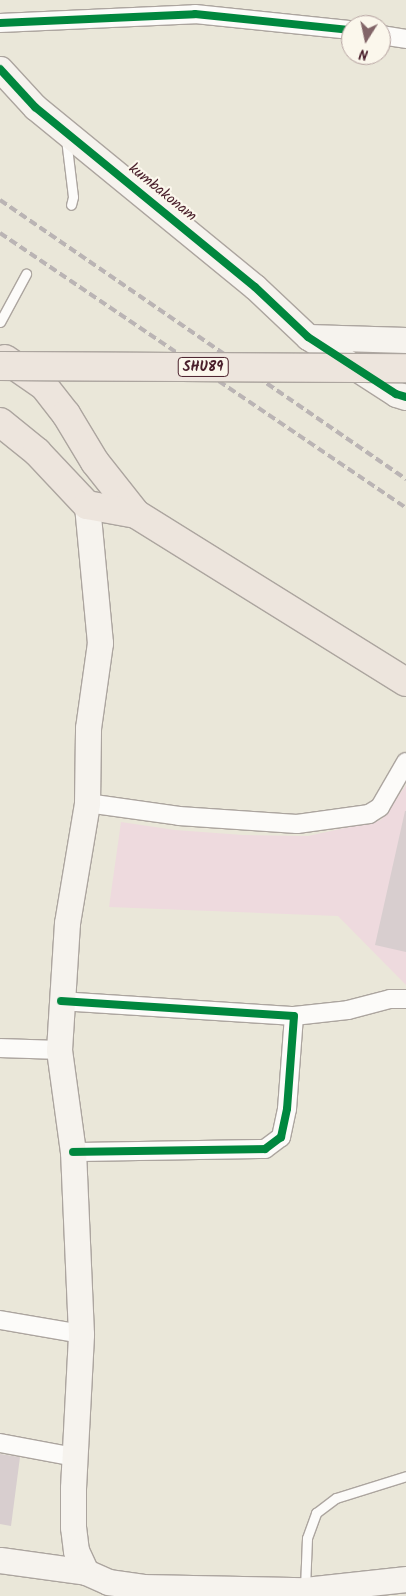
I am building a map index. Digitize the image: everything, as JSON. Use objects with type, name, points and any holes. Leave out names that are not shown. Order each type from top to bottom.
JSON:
[{"type":"main road","name":"kumbakonam","points":[[0,69],[35,107],[255,287],[308,337],[396,394],[406,397]]},
{"type":"main road","points":[[308,337],[406,340]]},
{"type":"main road","points":[[0,356],[44,386],[66,414],[95,462],[136,514],[406,682]]},
{"type":"main road","name":"SHU89","points":[[0,366],[406,368]]},
{"type":"main road","points":[[0,422],[37,452],[87,505],[136,514]]},
{"type":"main road","points":[[86,1572],[76,1551],[73,1527],[81,1334],[73,1152],[59,1050],[66,923],[86,803],[88,728],[100,643],[87,505]]},
{"type":"main road","points":[[0,1560],[86,1572],[108,1582],[142,1588],[238,1592],[364,1590],[406,1579]]},
{"type":"street","points":[[0,23],[195,14],[341,29]]},
{"type":"street","points":[[391,37],[406,39]]},
{"type":"street","points":[[86,803],[179,816],[297,824],[369,814],[380,808],[406,762]]},
{"type":"street","points":[[61,1001],[294,1016],[348,1010],[390,999],[406,999]]},
{"type":"street","points":[[73,1152],[265,1149],[282,1137],[287,1109],[294,1016]]},
{"type":"street","points":[[0,1048],[59,1050]]},
{"type":"street","points":[[0,1320],[81,1334]]},
{"type":"street","points":[[0,1443],[75,1457]]},
{"type":"lane","points":[[65,132],[73,197],[72,205]]},
{"type":"lane","points":[[0,322],[26,274]]},
{"type":"lane","points":[[305,1590],[308,1538],[316,1514],[336,1498],[406,1476]]},
{"type":"shaded area","points":[[406,785],[406,985],[338,916],[109,907],[121,822],[175,830],[243,835],[308,836],[381,820]]},
{"type":"building","points":[[406,811],[406,952],[375,945]]},
{"type":"building","points":[[0,1454],[20,1457],[11,1526],[0,1524]]},
{"type":"railway","points":[[0,200],[406,479]]},
{"type":"railway","points":[[0,233],[406,508]]},
{"type":"cycle path","points":[[0,23],[195,14],[341,29]]},
{"type":"cycle path","points":[[0,69],[35,107],[255,287],[308,337],[396,394],[406,397]]},
{"type":"cycle path","points":[[61,1001],[294,1016],[287,1109],[281,1137],[265,1149],[73,1152]]}]
